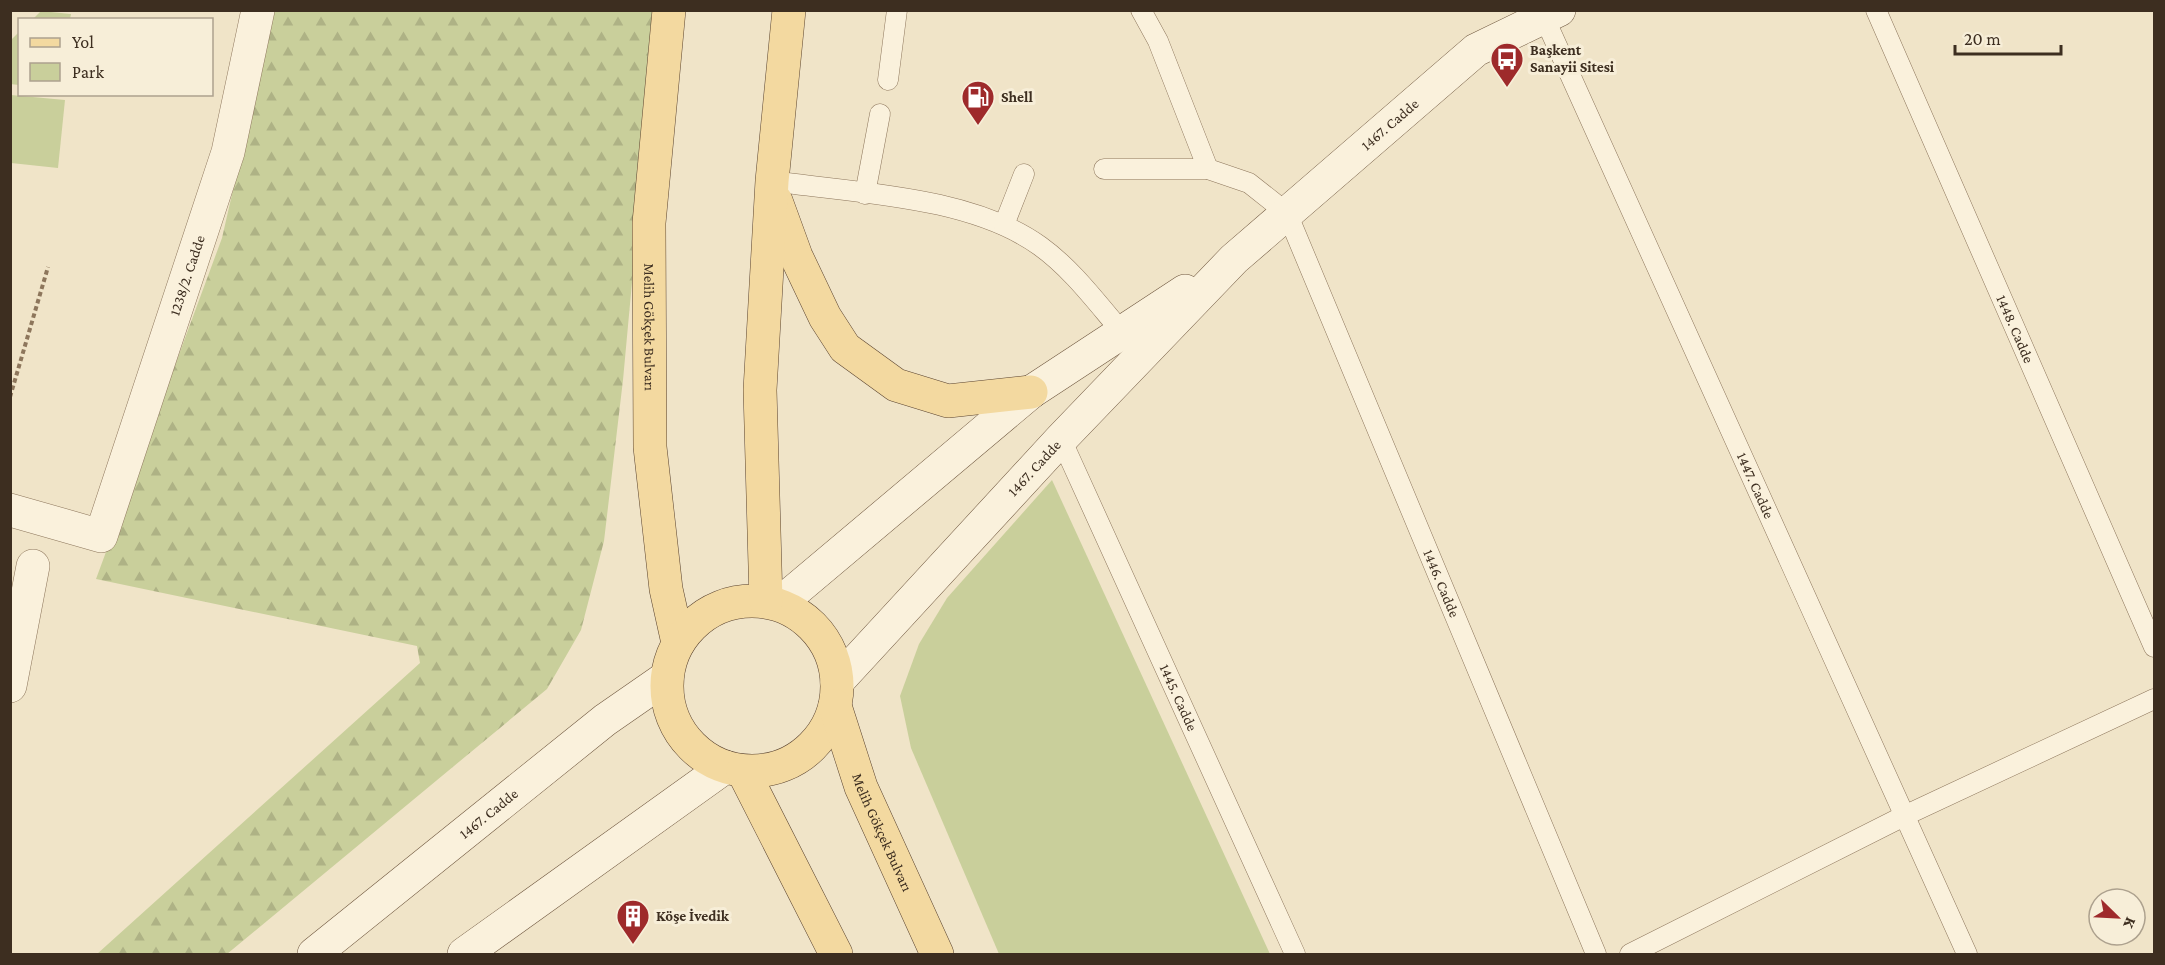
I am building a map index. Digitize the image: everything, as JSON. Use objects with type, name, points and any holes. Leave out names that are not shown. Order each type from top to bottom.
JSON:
[{"type":"main road","name":"Melih Gökçek Bulvarı","points":[[669,10],[649,223],[651,447],[666,589],[678,642]]},
{"type":"main road","points":[[772,603],[760,390],[772,186],[789,10]]},
{"type":"main road","points":[[772,186],[796,256],[825,317],[845,348],[896,385],[948,401],[1031,392]]},
{"type":"main road","points":[[836,694],[834,661],[826,642],[813,626],[797,613],[772,603],[740,601],[716,609],[694,623],[678,642],[667,677],[668,700],[675,723],[687,742],[705,758],[734,770],[836,954]]},
{"type":"main road","name":"Melih Gökçek Bulvarı","points":[[836,694],[861,786],[937,954]]},
{"type":"main road","name":"1467. Cadde","points":[[734,770],[760,772],[794,761],[820,738],[836,694]]},
{"type":"street","name":"1238/2. Cadde","points":[[10,510],[101,536],[228,152],[258,10]]},
{"type":"street","name":"1467. Cadde","points":[[836,694],[1061,439],[1234,259],[1476,50],[1551,14]]},
{"type":"street","name":"1467. Cadde","points":[[772,603],[1031,392],[1234,259]]},
{"type":"street","points":[[10,686],[33,566]]},
{"type":"street","name":"1467. Cadde","points":[[314,954],[605,720],[667,677]]},
{"type":"street","name":"1467. Cadde","points":[[464,954],[734,770]]},
{"type":"lane","points":[[888,80],[897,10]]},
{"type":"lane","points":[[1141,10],[1158,41],[1208,169]]},
{"type":"lane","name":"1448. Cadde","points":[[1876,10],[2154,647]]},
{"type":"lane","name":"1447. Cadde","points":[[1551,14],[1967,954]]},
{"type":"lane","points":[[865,194],[880,114]]},
{"type":"lane","points":[[1104,169],[1208,169],[1249,183],[1287,213]]},
{"type":"lane","points":[[1004,225],[1024,174]]},
{"type":"lane","points":[[772,186],[865,194],[940,204],[1004,225],[1040,246],[1074,276],[1122,332]]},
{"type":"lane","name":"1446. Cadde","points":[[1287,213],[1596,954]]},
{"type":"lane","name":"1445. Cadde","points":[[1061,439],[1295,954]]},
{"type":"lane","points":[[1630,954],[1904,816],[2154,699]]},
{"type":"path","points":[[10,398],[48,267]]},
{"type":"green space","points":[[41,11],[71,14],[70,18],[34,18]]},
{"type":"green space","points":[[274,11],[657,11],[623,380],[604,541],[581,630],[547,689],[227,954],[97,954],[420,663],[417,646],[96,579],[222,238]]},
{"type":"green space","points":[[18,33],[18,85],[10,84],[11,40]]},
{"type":"green space","points":[[11,95],[65,100],[58,168],[11,163]]},
{"type":"green space","points":[[1052,480],[1270,954],[999,954],[911,748],[900,696],[919,644],[947,598]]},
{"type":"place","name":"Başkent Sanayii Sitesi","points":[[1507,88]]},
{"type":"place","name":"Shell","points":[[978,126]]},
{"type":"place","name":"Köşe İvedik","points":[[633,945]]}]
